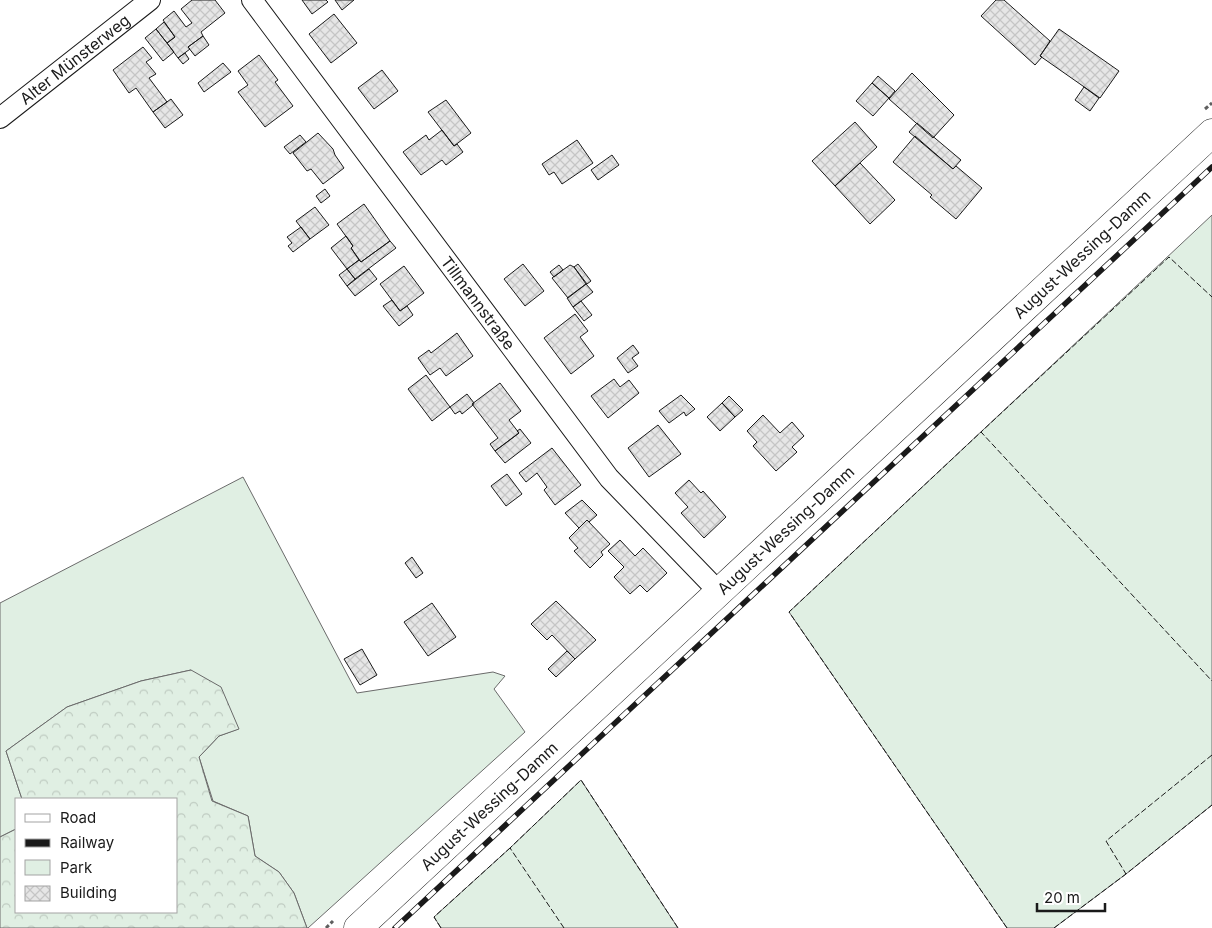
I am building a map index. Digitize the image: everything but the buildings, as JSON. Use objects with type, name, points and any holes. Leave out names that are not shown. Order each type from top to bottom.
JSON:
[{"type":"main road","name":"August-Wessing-Damm","points":[[358,928],[1212,132]]},
{"type":"street","name":"Alter Münsterweg","points":[[0,118],[150,0]]},
{"type":"street","name":"Tillmannstraße","points":[[252,0],[610,478],[719,592]]},
{"type":"green space","points":[[1212,215],[1212,805],[1126,874],[1054,928],[1007,928],[789,612]]},
{"type":"green space","points":[[243,477],[357,693],[493,672],[505,676],[494,689],[525,732],[307,928],[294,893],[279,872],[255,856],[248,816],[213,801],[199,757],[219,736],[238,729],[191,670],[141,681],[67,707],[6,751],[22,798],[15,798],[15,830],[0,837],[0,603]]},
{"type":"green space","points":[[191,670],[221,687],[239,729],[219,736],[199,757],[212,801],[248,816],[255,856],[279,872],[294,893],[307,928],[0,928],[0,837],[15,830],[15,913],[178,913],[178,798],[22,798],[6,751],[67,707],[141,681]]},
{"type":"green space","points":[[581,780],[678,928],[441,928],[434,917]]},
{"type":"railway","points":[[395,928],[1212,167]]},
{"type":"fence","points":[[983,434],[981,432],[1169,257],[1212,297]]},
{"type":"fence","points":[[1007,928],[789,612],[981,432],[1212,681]]},
{"type":"fence","points":[[1212,755],[1106,841],[1126,874],[1212,805]]},
{"type":"fence","points":[[564,928],[510,848],[581,780],[678,928]]},
{"type":"fence","points":[[441,928],[434,917],[511,849]]},
{"type":"fence","points":[[1054,928],[1126,874],[1125,872]]}]
